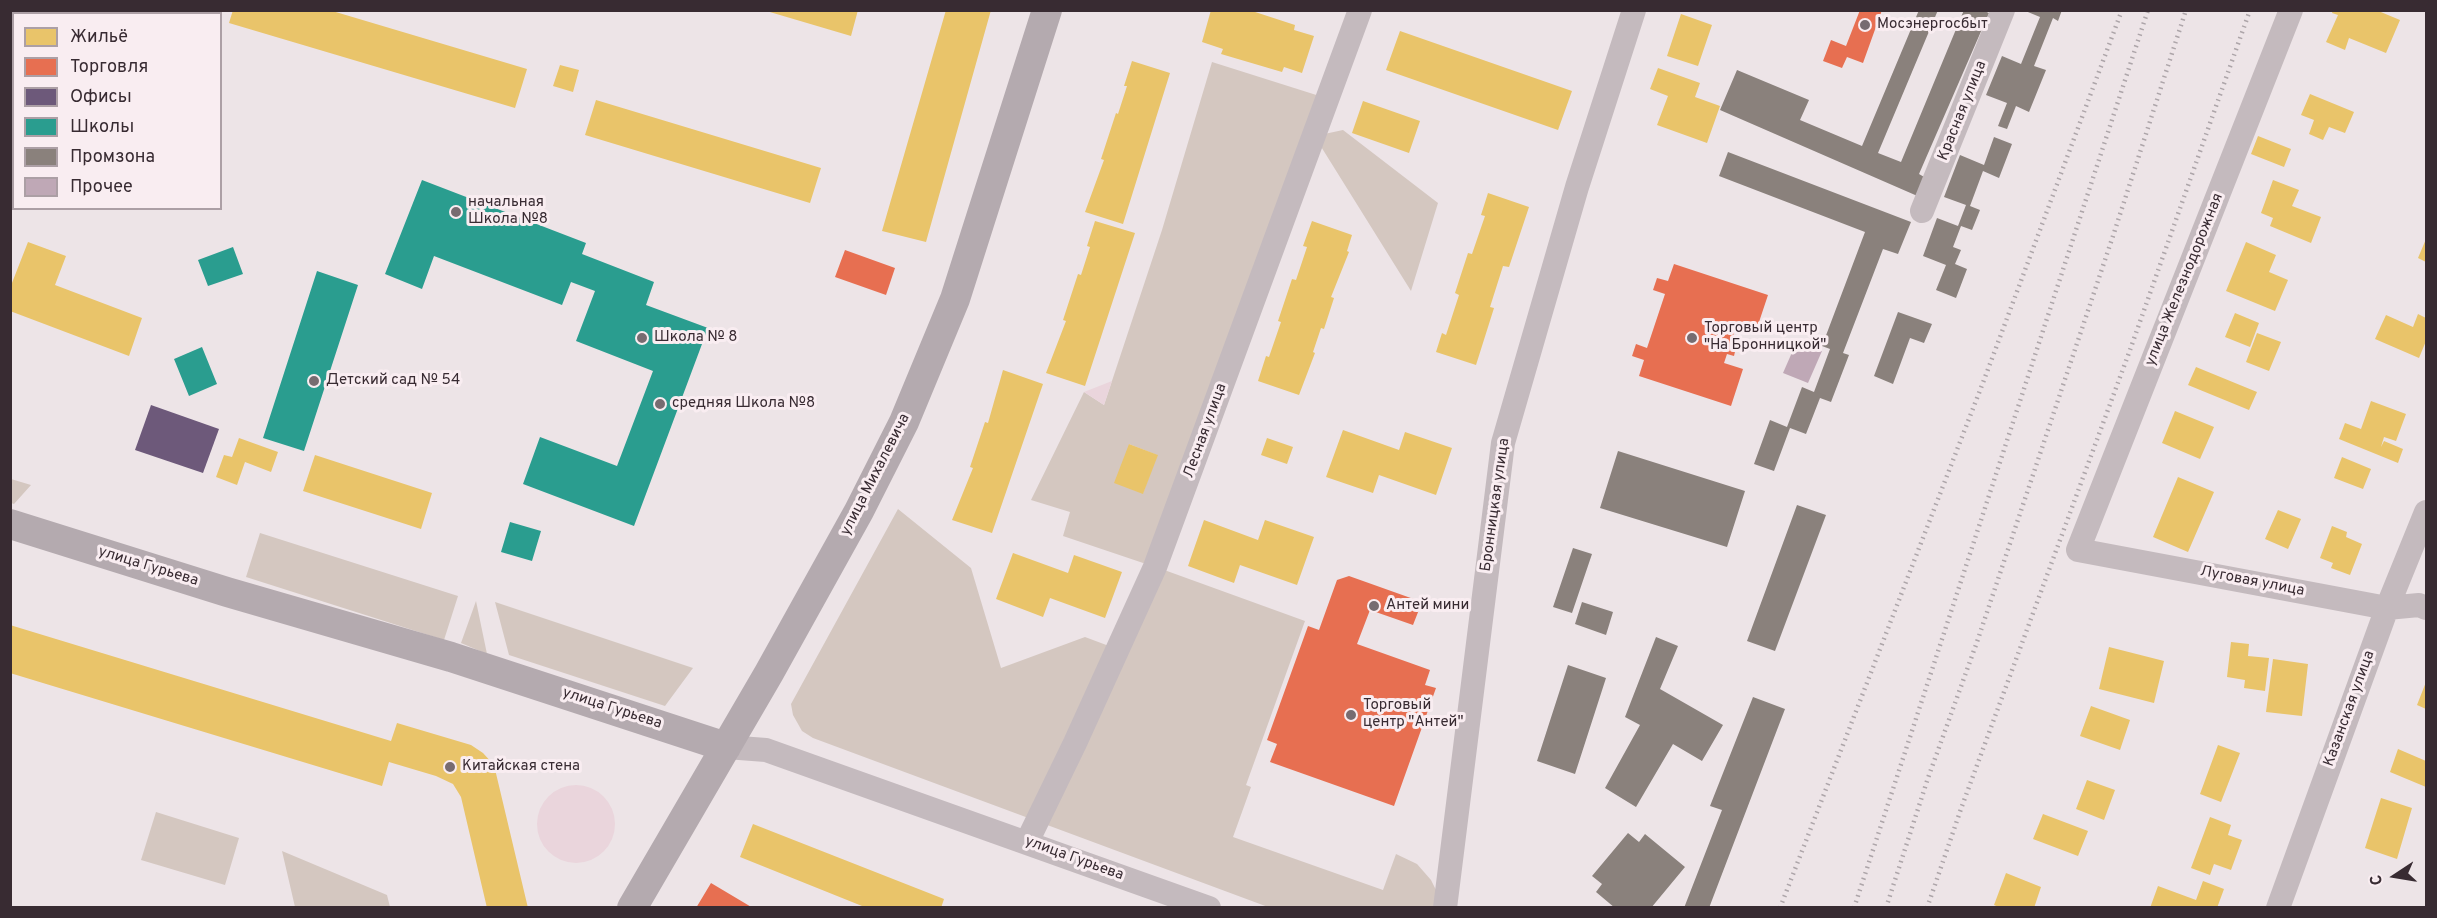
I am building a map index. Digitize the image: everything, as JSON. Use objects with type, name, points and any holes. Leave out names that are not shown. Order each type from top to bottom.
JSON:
[{"type":"main road","name":"улица Михалевича","points":[[632,908],[859,511],[904,422],[955,299],[1047,10]]},
{"type":"main road","name":"улица Гурьева","points":[[10,524],[227,592],[460,660],[726,747]]},
{"type":"street","name":"Лесная улица","points":[[1027,842],[1076,743],[1155,567],[1360,10]]},
{"type":"street","name":"Бронницкая улица","points":[[1445,908],[1503,443],[1577,187],[1634,10]]},
{"type":"street","name":"Красная улица","points":[[1922,211],[2003,10]]},
{"type":"street","name":"улица Железнодорожная","points":[[2078,550],[2291,10]]},
{"type":"street","name":"Казанская улица","points":[[2278,908],[2387,608],[2427,512]]},
{"type":"street","name":"Луговая улица","points":[[2078,550],[2387,608],[2419,605],[2427,608]]},
{"type":"street","name":"улица Гурьева","points":[[726,747],[766,750],[1209,908]]},
{"type":"shaded area","points":[[1212,62],[1329,99],[1315,136],[1343,130],[1438,203],[1411,291],[1315,137],[1156,567],[1305,621],[1246,785],[1251,787],[1233,837],[1383,890],[1396,854],[1417,864],[1431,880],[1436,890],[1436,907],[1268,907],[813,738],[802,731],[793,715],[791,704],[898,509],[971,568],[1001,668],[1085,637],[1117,649],[1155,567],[1063,536],[1070,512],[1031,500],[1084,392],[1104,405],[1162,230]],"holes":[[[1129,444],[1157,455],[1143,493]]]},
{"type":"shaded area","points":[[1112,381],[1104,405],[1084,392]]},
{"type":"shaded area","points":[[11,479],[31,485],[14,504],[11,503]]},
{"type":"shaded area","points":[[260,533],[458,596],[444,640],[246,577]]},
{"type":"shaded area","points":[[476,601],[487,654],[461,643]]},
{"type":"shaded area","points":[[495,602],[693,668],[665,706],[509,655]]},
{"type":"shaded area","points":[[576,785],[591,788],[608,802],[615,824],[612,839],[598,856],[576,863],[561,860],[544,846],[537,824],[540,809],[554,792]]},
{"type":"shaded area","points":[[156,812],[239,838],[225,885],[141,860]]},
{"type":"shaded area","points":[[282,851],[387,895],[390,907],[295,907]]},
{"type":"building: Жильё","points":[[233,10],[329,10],[527,69],[515,108],[229,23]]},
{"type":"building: Жильё","points":[[763,10],[858,10],[851,36]]},
{"type":"building: Жильё","points":[[946,10],[991,10],[926,242],[882,231]]},
{"type":"building: Жильё","points":[[1211,10],[1249,10],[1295,25],[1294,30],[1314,36],[1302,73],[1284,67],[1282,72],[1221,54],[1223,49],[1202,42]]},
{"type":"building: Жильё","points":[[2333,10],[2376,10],[2400,20],[2386,53],[2349,38],[2345,50],[2326,42],[2338,15],[2332,13]]},
{"type":"building: Жильё","points":[[1681,14],[1712,25],[1698,66],[1667,56]]},
{"type":"building: Жильё","points":[[1400,31],[1572,91],[1558,130],[1386,70]]},
{"type":"building: Жильё","points":[[1132,61],[1170,73],[1123,224],[1085,212],[1104,160],[1101,159],[1127,86],[1124,86]]},
{"type":"building: Жильё","points":[[560,65],[579,70],[573,92],[553,86]]},
{"type":"building: Жильё","points":[[1658,68],[1700,83],[1695,97],[1720,106],[1707,143],[1657,125],[1668,96],[1650,89]]},
{"type":"building: Жильё","points":[[2310,94],[2354,112],[2345,133],[2329,127],[2323,140],[2309,134],[2314,120],[2301,115]]},
{"type":"building: Жильё","points":[[596,100],[821,168],[810,203],[585,135]]},
{"type":"building: Жильё","points":[[1363,101],[1420,121],[1409,153],[1352,133]]},
{"type":"building: Жильё","points":[[2258,136],[2291,149],[2284,167],[2251,154]]},
{"type":"building: Жильё","points":[[2273,180],[2299,190],[2292,206],[2321,217],[2311,243],[2270,226],[2273,218],[2261,213]]},
{"type":"building: Жильё","points":[[1488,193],[1529,207],[1509,267],[1503,266],[1490,307],[1494,308],[1476,365],[1436,352],[1442,333],[1446,335],[1459,295],[1455,293],[1468,253],[1472,254],[1485,216],[1481,215]]},
{"type":"building: Жильё","points":[[1095,221],[1135,233],[1085,386],[1046,373],[1066,321],[1063,320],[1078,274],[1081,275]]},
{"type":"building: Жильё","points":[[1312,221],[1352,235],[1347,251],[1349,252],[1331,297],[1334,298],[1324,329],[1321,328],[1313,352],[1315,353],[1299,395],[1258,381],[1281,322],[1278,321],[1292,279],[1296,280],[1307,247],[1303,246]]},
{"type":"building: Жильё","points":[[2426,239],[2426,262],[2418,258]]},
{"type":"building: Жильё","points":[[28,242],[66,256],[55,285],[142,318],[129,356],[10,311],[10,288]]},
{"type":"building: Жильё","points":[[2246,242],[2276,255],[2269,272],[2288,280],[2275,311],[2226,291]]},
{"type":"building: Жильё","points":[[2235,313],[2259,323],[2250,347],[2225,337]]},
{"type":"building: Жильё","points":[[2418,314],[2426,318],[2426,341],[2419,358],[2375,339],[2386,315],[2413,327]]},
{"type":"building: Жильё","points":[[2257,333],[2281,342],[2269,371],[2246,362]]},
{"type":"building: Жильё","points":[[2196,367],[2257,392],[2249,410],[2188,385]]},
{"type":"building: Жильё","points":[[1003,370],[1043,384],[992,533],[952,520],[973,468],[970,467],[985,422],[988,423]]},
{"type":"building: Жильё","points":[[2371,401],[2406,414],[2396,441],[2384,437],[2381,447],[2384,441],[2403,449],[2398,463],[2339,439],[2345,423],[2361,429]]},
{"type":"building: Жильё","points":[[2175,411],[2214,427],[2200,459],[2162,443]]},
{"type":"building: Жильё","points":[[1343,430],[1399,450],[1405,432],[1452,448],[1436,495],[1379,475],[1373,493],[1326,477]]},
{"type":"building: Жильё","points":[[239,438],[278,452],[271,472],[245,462],[237,485],[216,477],[224,455],[232,457]]},
{"type":"building: Жильё","points":[[1267,438],[1293,447],[1287,464],[1261,455]]},
{"type":"building: Жильё","points":[[1129,444],[1158,455],[1143,494],[1114,483]]},
{"type":"building: Жильё","points":[[315,455],[432,493],[421,529],[303,491]]},
{"type":"building: Жильё","points":[[2342,457],[2371,469],[2363,489],[2334,478]]},
{"type":"building: Жильё","points":[[2178,477],[2214,492],[2188,552],[2153,537]]},
{"type":"building: Жильё","points":[[2278,510],[2301,519],[2288,549],[2265,539]]},
{"type":"building: Жильё","points":[[1204,520],[1258,540],[1265,520],[1314,537],[1297,585],[1240,565],[1234,583],[1188,566]]},
{"type":"building: Жильё","points":[[2332,526],[2347,532],[2346,537],[2362,544],[2350,575],[2331,568],[2333,563],[2320,558]]},
{"type":"building: Жильё","points":[[1013,553],[1068,573],[1074,555],[1122,572],[1105,618],[1050,598],[1043,617],[996,599]]},
{"type":"building: Жильё","name":"Китайская стена","points":[[10,625],[391,741],[397,723],[471,745],[483,753],[494,765],[528,908],[487,908],[461,797],[453,784],[436,776],[389,762],[382,786],[10,673]]},
{"type":"building: Жильё","points":[[2231,642],[2249,644],[2248,656],[2269,658],[2265,691],[2244,688],[2245,680],[2227,677]]},
{"type":"building: Жильё","points":[[2109,647],[2164,661],[2154,703],[2099,689]]},
{"type":"building: Жильё","points":[[2273,659],[2308,664],[2302,716],[2266,712]]},
{"type":"building: Жильё","points":[[2426,682],[2426,709],[2417,705]]},
{"type":"building: Жильё","points":[[2091,706],[2130,720],[2120,750],[2080,736]]},
{"type":"building: Жильё","points":[[2218,745],[2240,753],[2221,802],[2200,794]]},
{"type":"building: Жильё","points":[[2398,749],[2426,761],[2426,787],[2390,772]]},
{"type":"building: Жильё","points":[[2087,780],[2115,790],[2104,820],[2076,809]]},
{"type":"building: Жильё","points":[[2381,798],[2412,808],[2397,859],[2365,848]]},
{"type":"building: Жильё","points":[[2043,814],[2088,831],[2078,856],[2033,839]]},
{"type":"building: Жильё","points":[[2210,817],[2231,825],[2228,835],[2242,840],[2231,870],[2214,864],[2210,875],[2191,868]]},
{"type":"building: Жильё","points":[[753,824],[944,899],[941,908],[867,908],[740,857]]},
{"type":"building: Жильё","points":[[2006,873],[2041,887],[2034,908],[2001,908],[1994,905]]},
{"type":"building: Жильё","points":[[2203,881],[2224,889],[2217,908],[2150,908],[2158,886],[2196,900]]},
{"type":"building: Торговля","name":"Мосэнергосбыт","points":[[1860,10],[1882,10],[1863,63],[1847,57],[1842,68],[1823,61],[1831,40],[1846,46]]},
{"type":"building: Торговля","points":[[845,250],[895,268],[886,295],[835,277]]},
{"type":"building: Торговля","name":"Торговый центр \"На Бронницкой\"","points":[[1674,264],[1768,295],[1755,334],[1736,328],[1731,341],[1737,343],[1734,356],[1727,354],[1724,363],[1743,369],[1731,406],[1639,376],[1644,360],[1632,356],[1636,344],[1647,348],[1665,294],[1653,290],[1657,278],[1668,281]]},
{"type":"building: Торговля","name":"Торговый центр \"Антей\"","points":[[1349,576],[1422,602],[1413,625],[1370,610],[1357,644],[1430,670],[1425,685],[1436,688],[1394,806],[1270,762],[1277,744],[1267,740],[1308,626],[1319,630],[1337,580]]},
{"type":"building: Торговля","points":[[711,883],[753,908],[696,908]]},
{"type":"building: Офисы","points":[[151,405],[219,429],[203,473],[135,450]]},
{"type":"building: Школы","points":[[422,180],[586,243],[582,254],[654,282],[646,305],[708,328],[634,526],[523,484],[540,437],[617,466],[653,371],[576,341],[595,291],[571,282],[562,305],[434,256],[422,289],[385,274]]},
{"type":"building: Школы","points":[[233,247],[243,274],[208,286],[198,260]]},
{"type":"building: Школы","points":[[317,271],[358,285],[304,451],[263,438]]},
{"type":"building: Школы","points":[[202,347],[217,384],[189,396],[174,359]]},
{"type":"building: Школы","points":[[510,522],[541,531],[532,561],[501,552]]},
{"type":"building: Промзона","points":[[1919,10],[1938,10],[1878,153],[1901,162],[1964,10],[1982,10],[1989,13],[1919,174],[1931,181],[1922,198],[1720,110],[1737,70],[1809,100],[1800,120],[1862,146]]},
{"type":"building: Промзона","points":[[2023,10],[2062,10],[2058,21],[2053,18],[2034,66],[2046,70],[2029,112],[2016,106],[2007,129],[1998,126],[2007,103],[1986,95],[2002,56],[2021,64],[2040,17]]},
{"type":"building: Промзона","points":[[1994,137],[2012,144],[1999,178],[1983,171],[1970,206],[1980,210],[1972,230],[1961,226],[1953,247],[1961,250],[1955,264],[1967,269],[1956,298],[1936,290],[1946,265],[1923,256],[1937,218],[1958,226],[1966,205],[1944,197],[1960,155],[1984,165]]},
{"type":"building: Промзона","points":[[1728,152],[1911,222],[1898,254],[1883,249],[1843,353],[1849,355],[1831,402],[1820,398],[1806,434],[1790,428],[1774,471],[1754,464],[1770,420],[1787,427],[1802,387],[1814,392],[1830,349],[1822,346],[1865,232],[1719,176]]},
{"type":"building: Промзона","points":[[1898,312],[1932,324],[1924,343],[1910,338],[1893,384],[1874,376]]},
{"type":"building: Промзона","points":[[1618,451],[1745,491],[1727,547],[1600,508]]},
{"type":"building: Промзона","points":[[1797,505],[1826,515],[1775,651],[1747,641]]},
{"type":"building: Промзона","points":[[1573,548],[1592,554],[1572,613],[1553,607]]},
{"type":"building: Промзона","points":[[1582,602],[1613,612],[1606,635],[1575,624]]},
{"type":"building: Промзона","points":[[1656,637],[1678,646],[1660,689],[1723,725],[1702,761],[1673,744],[1636,807],[1605,788],[1640,725],[1625,717]]},
{"type":"building: Промзона","points":[[1568,665],[1606,678],[1575,774],[1537,761]]},
{"type":"building: Промзона","points":[[1753,697],[1785,709],[1709,908],[1684,908],[1722,810],[1710,806]]},
{"type":"building: Промзона","points":[[1628,833],[1639,842],[1645,834],[1685,867],[1651,908],[1615,908],[1596,892],[1602,884],[1592,876]]},
{"type":"building: Прочее","points":[[1797,341],[1822,351],[1808,383],[1783,373]]},
{"type":"railway","points":[[1780,908],[1984,380],[2122,10]]},
{"type":"railway","points":[[1854,908],[2148,10]]},
{"type":"railway","points":[[1886,908],[1928,778],[1977,642],[2114,233],[2186,10]]},
{"type":"railway","points":[[1927,908],[1962,806],[2130,350],[2250,10]]},
{"type":"place","name":"Мосэнергосбыт","points":[[1865,25]]},
{"type":"place","name":"начальная Школа №8","points":[[456,212]]},
{"type":"place","name":"Школа № 8","points":[[642,338]]},
{"type":"place","name":"Торговый центр \"На Бронницкой\"","points":[[1692,338]]},
{"type":"place","name":"Детский сад № 54","points":[[314,381]]},
{"type":"place","name":"средняя Школа №8","points":[[660,404]]},
{"type":"place","name":"Антей мини","points":[[1374,606]]},
{"type":"place","name":"Торговый центр \"Антей\"","points":[[1351,715]]},
{"type":"place","name":"Китайская стена","points":[[450,767]]}]
